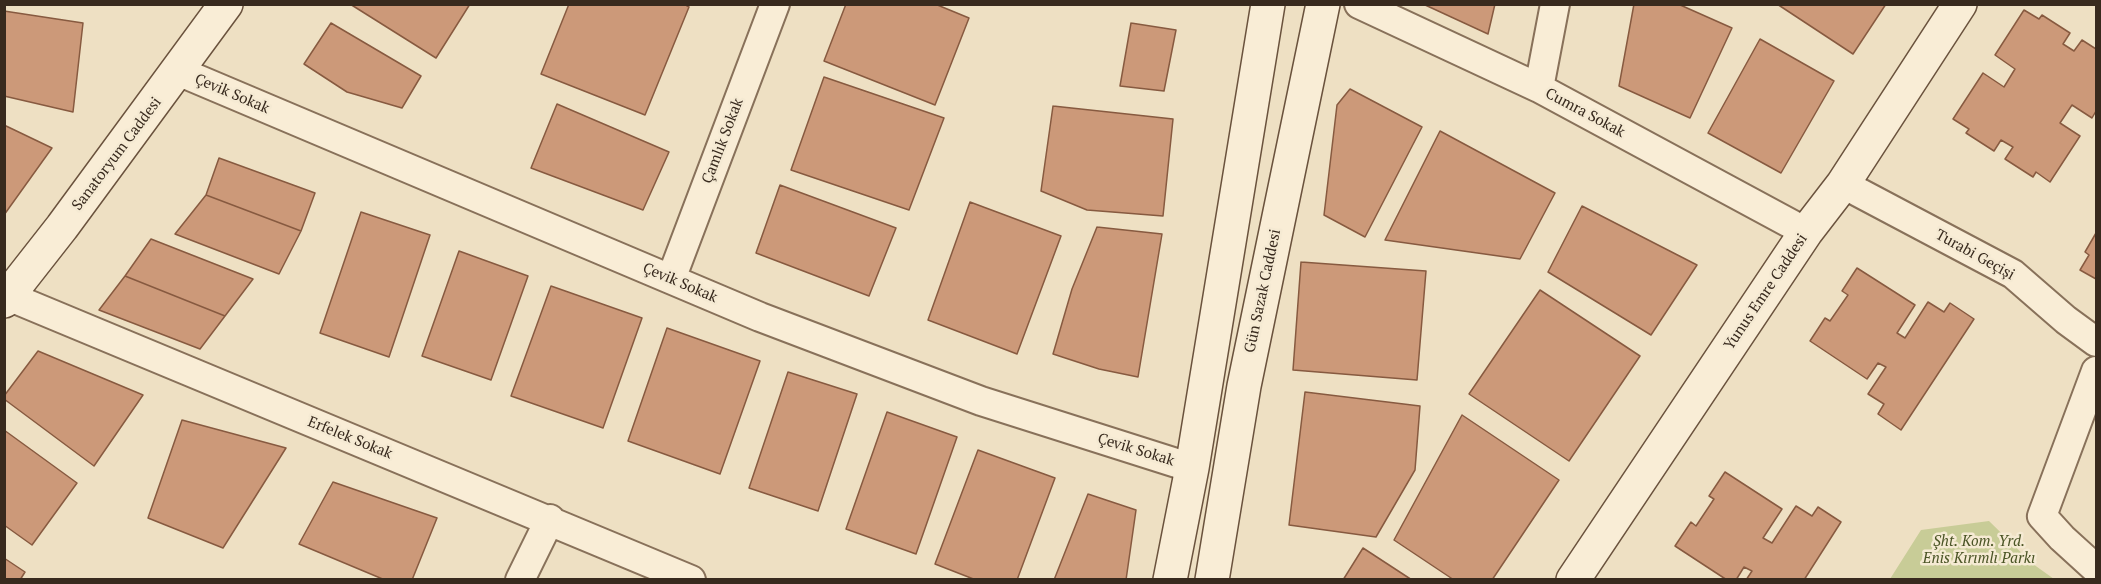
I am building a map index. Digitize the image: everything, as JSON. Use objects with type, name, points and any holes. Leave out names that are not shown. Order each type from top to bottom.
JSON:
[{"type":"main road","name":"Sanatoryum Caddesi","points":[[6,298],[63,227],[226,4]]},
{"type":"main road","points":[[1170,579],[1192,468],[1268,4]]},
{"type":"main road","name":"Gün Sazak Caddesi","points":[[1212,579],[1244,386],[1323,4]]},
{"type":"main road","name":"Yunus Emre Caddesi","points":[[1573,579],[1806,232],[1843,184],[1960,4]]},
{"type":"street","name":"Çamlık Sokak","points":[[671,279],[775,4]]},
{"type":"street","name":"Cumra Sokak","points":[[1359,4],[1539,88],[1806,232]]},
{"type":"street","points":[[1539,88],[1556,4]]},
{"type":"street","name":"Çevik Sokak","points":[[178,71],[760,317],[981,401],[1192,468]]},
{"type":"street","name":"Turabi Geçişi","points":[[1843,184],[2013,274],[2066,320],[2097,342]]},
{"type":"street","name":"Erfelek Sokak","points":[[6,298],[550,519],[691,579]]},
{"type":"street","points":[[2097,371],[2042,516],[2062,538],[2097,569]]},
{"type":"street","points":[[520,579],[550,519]]},
{"type":"green space","name":"Şht. Kom. Yrd. Enis Kırımlı Parkı","points":[[1989,521],[2033,564],[2054,579],[1890,579],[1921,530]]},
{"type":"building","points":[[350,4],[470,4],[436,58]]},
{"type":"building","points":[[569,4],[684,4],[689,7],[645,115],[541,74]]},
{"type":"building","points":[[846,4],[935,4],[969,18],[935,105],[824,61]]},
{"type":"building","points":[[1423,4],[1495,4],[1488,34]]},
{"type":"building","points":[[1634,4],[1678,4],[1732,28],[1690,118],[1619,86]]},
{"type":"building","points":[[1777,4],[1886,4],[1853,54]]},
{"type":"building","points":[[2024,10],[2039,19],[2042,15],[2070,33],[2063,44],[2074,51],[2082,40],[2096,49],[2096,111],[2092,118],[2072,105],[2060,123],[2080,136],[2050,182],[2036,172],[2033,177],[2005,159],[2013,147],[2001,140],[1994,151],[1966,133],[1969,129],[1953,119],[1983,73],[2004,87],[2015,69],[1995,55]]},
{"type":"building","points":[[4,11],[83,23],[73,112],[4,96]]},
{"type":"building","points":[[331,23],[421,76],[402,108],[347,92],[304,64]]},
{"type":"building","points":[[1131,23],[1176,30],[1164,91],[1120,86]]},
{"type":"building","points":[[1760,39],[1834,81],[1781,173],[1708,133]]},
{"type":"building","points":[[824,77],[944,118],[909,210],[791,170]]},
{"type":"building","points":[[1350,89],[1422,127],[1365,237],[1324,215],[1337,105]]},
{"type":"building","points":[[557,104],[669,152],[643,210],[531,168]]},
{"type":"building","points":[[1053,106],[1173,119],[1163,216],[1087,210],[1041,191]]},
{"type":"building","points":[[4,125],[52,148],[4,215]]},
{"type":"building","points":[[1440,131],[1555,193],[1520,259],[1385,240]]},
{"type":"building","points":[[219,158],[315,193],[301,231],[206,195]]},
{"type":"building","points":[[780,185],[896,228],[869,296],[756,253]]},
{"type":"building","points":[[206,195],[301,231],[279,274],[175,234]]},
{"type":"building","points":[[970,202],[1061,236],[1017,354],[928,320]]},
{"type":"building","points":[[1582,206],[1697,265],[1651,335],[1548,272]]},
{"type":"building","points":[[361,212],[430,235],[389,357],[320,333]]},
{"type":"building","points":[[1097,227],[1162,234],[1138,377],[1099,369],[1053,354],[1072,289]]},
{"type":"building","points":[[2096,233],[2096,279],[2080,270],[2089,255],[2085,252]]},
{"type":"building","points":[[151,239],[253,279],[225,316],[125,276]]},
{"type":"building","points":[[459,251],[528,276],[491,380],[422,356]]},
{"type":"building","points":[[1301,262],[1426,271],[1417,380],[1293,370]]},
{"type":"building","points":[[1857,268],[1915,305],[1897,333],[1905,338],[1928,302],[1944,312],[1950,303],[1974,319],[1901,430],[1878,414],[1884,404],[1868,394],[1886,367],[1878,363],[1867,379],[1810,341],[1825,318],[1830,321],[1848,295],[1842,291]]},
{"type":"building","points":[[125,276],[225,316],[200,349],[99,310]]},
{"type":"building","points":[[551,286],[642,318],[603,428],[511,396]]},
{"type":"building","points":[[1540,290],[1640,356],[1569,461],[1469,394]]},
{"type":"building","points":[[667,328],[760,361],[720,474],[628,441]]},
{"type":"building","points":[[38,351],[143,395],[94,466],[4,399]]},
{"type":"building","points":[[788,372],[857,394],[818,511],[749,488]]},
{"type":"building","points":[[1305,392],[1420,406],[1415,470],[1376,537],[1289,525]]},
{"type":"building","points":[[887,412],[957,437],[916,554],[846,529]]},
{"type":"building","points":[[1462,415],[1559,480],[1492,580],[1454,580],[1394,540]]},
{"type":"building","points":[[182,420],[286,448],[223,548],[148,518]]},
{"type":"building","points":[[4,430],[77,483],[32,545],[4,525]]},
{"type":"building","points":[[978,450],[1055,478],[1017,580],[976,580],[935,564]]},
{"type":"building","points":[[1725,472],[1782,509],[1763,538],[1772,543],[1796,506],[1812,516],[1818,507],[1841,522],[1804,580],[1746,580],[1752,571],[1744,567],[1736,580],[1727,580],[1675,546],[1691,522],[1696,526],[1714,499],[1709,496]]},
{"type":"building","points":[[333,482],[437,518],[412,580],[385,580],[299,544]]},
{"type":"building","points":[[1088,494],[1136,510],[1126,580],[1054,580]]},
{"type":"building","points":[[1363,548],[1412,580],[1343,580]]},
{"type":"building","points":[[4,558],[25,572],[20,580],[4,580]]}]
